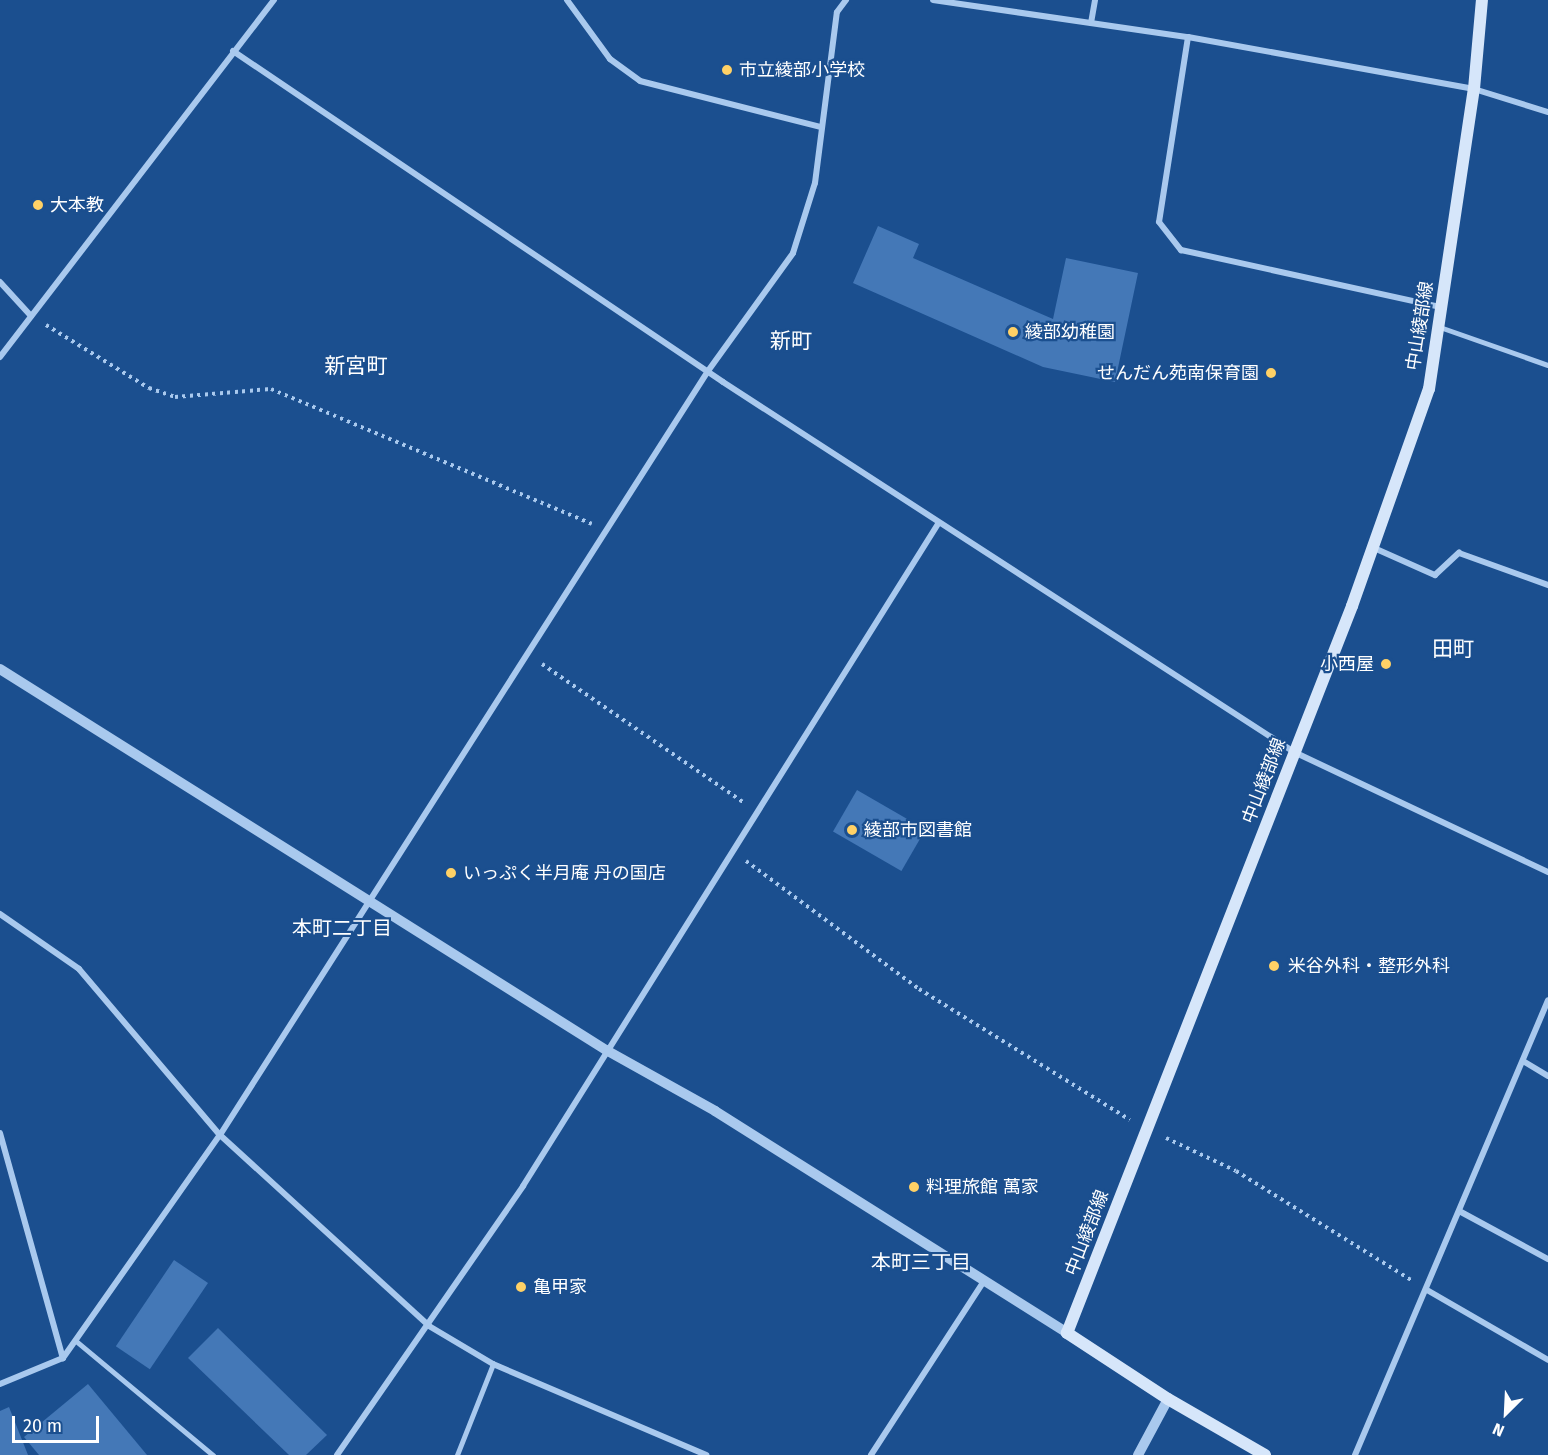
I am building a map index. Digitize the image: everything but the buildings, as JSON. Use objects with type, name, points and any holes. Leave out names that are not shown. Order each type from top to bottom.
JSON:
[{"type":"main road","name":"中山綾部線","points":[[1067,1333],[1374,548],[1429,389],[1474,89],[1482,0]]},
{"type":"main road","points":[[1067,1333],[1168,1399],[1265,1455]]},
{"type":"street","points":[[0,357],[274,0]]},
{"type":"street","points":[[567,0],[610,59],[640,81],[820,127]]},
{"type":"street","points":[[0,1384],[63,1358],[220,1135],[708,371],[793,253],[815,183],[820,127],[837,12],[846,0]]},
{"type":"street","points":[[933,0],[1188,37],[1474,89],[1548,112]]},
{"type":"street","points":[[1091,23],[1095,0]]},
{"type":"street","points":[[1188,37],[1159,222],[1181,250],[1441,308]]},
{"type":"street","points":[[233,51],[938,524],[1294,752],[1548,872]]},
{"type":"street","points":[[0,282],[31,316]]},
{"type":"street","points":[[337,1455],[429,1326],[523,1186],[606,1050],[938,524]]},
{"type":"street","points":[[1374,548],[1435,575],[1459,553],[1548,585]]},
{"type":"street","points":[[0,669],[606,1050],[715,1111],[1067,1333]]},
{"type":"street","points":[[0,914],[80,969],[220,1135],[429,1326],[494,1364],[706,1455]]},
{"type":"street","points":[[1355,1455],[1461,1212],[1548,1000]]},
{"type":"street","points":[[1523,1061],[1548,1076]]},
{"type":"street","points":[[0,1133],[63,1358]]},
{"type":"street","points":[[1461,1212],[1548,1259]]},
{"type":"street","points":[[871,1455],[984,1281]]},
{"type":"street","points":[[1427,1290],[1548,1360]]},
{"type":"street","points":[[1138,1455],[1168,1399]]},
{"type":"lane","points":[[1438,327],[1548,365]]},
{"type":"lane","points":[[75,1340],[213,1455]]},
{"type":"lane","points":[[457,1455],[494,1364]]},
{"type":"path","points":[[31,316],[149,388],[175,397],[272,389],[606,530]]},
{"type":"path","points":[[527,654],[756,811]]},
{"type":"path","points":[[732,850],[919,989],[1146,1129],[1236,1171],[1427,1290]]},
{"type":"place","name":"市立綾部小学校","points":[[727,70]]},
{"type":"place","name":"大本教","points":[[38,205]]},
{"type":"place","name":"綾部幼稚園","points":[[1013,332]]},
{"type":"place","name":"せんだん苑南保育園","points":[[1271,373]]},
{"type":"place","name":"小西屋","points":[[1386,664]]},
{"type":"place","name":"綾部市図書館","points":[[852,830]]},
{"type":"place","name":"いっぷく半月庵 丹の国店","points":[[451,873]]},
{"type":"place","name":"米谷外科・整形外科","points":[[1274,966]]},
{"type":"place","name":"料理旅館 萬家","points":[[914,1187]]},
{"type":"place","name":"亀甲家","points":[[521,1287]]},
{"type":"district","name":"新町","points":[[791,341]]},
{"type":"district","name":"新宮町","points":[[356,366]]},
{"type":"district","name":"田町","points":[[1453,649]]},
{"type":"district","name":"本町二丁目","points":[[342,928]]},
{"type":"district","name":"本町三丁目","points":[[921,1262]]}]
